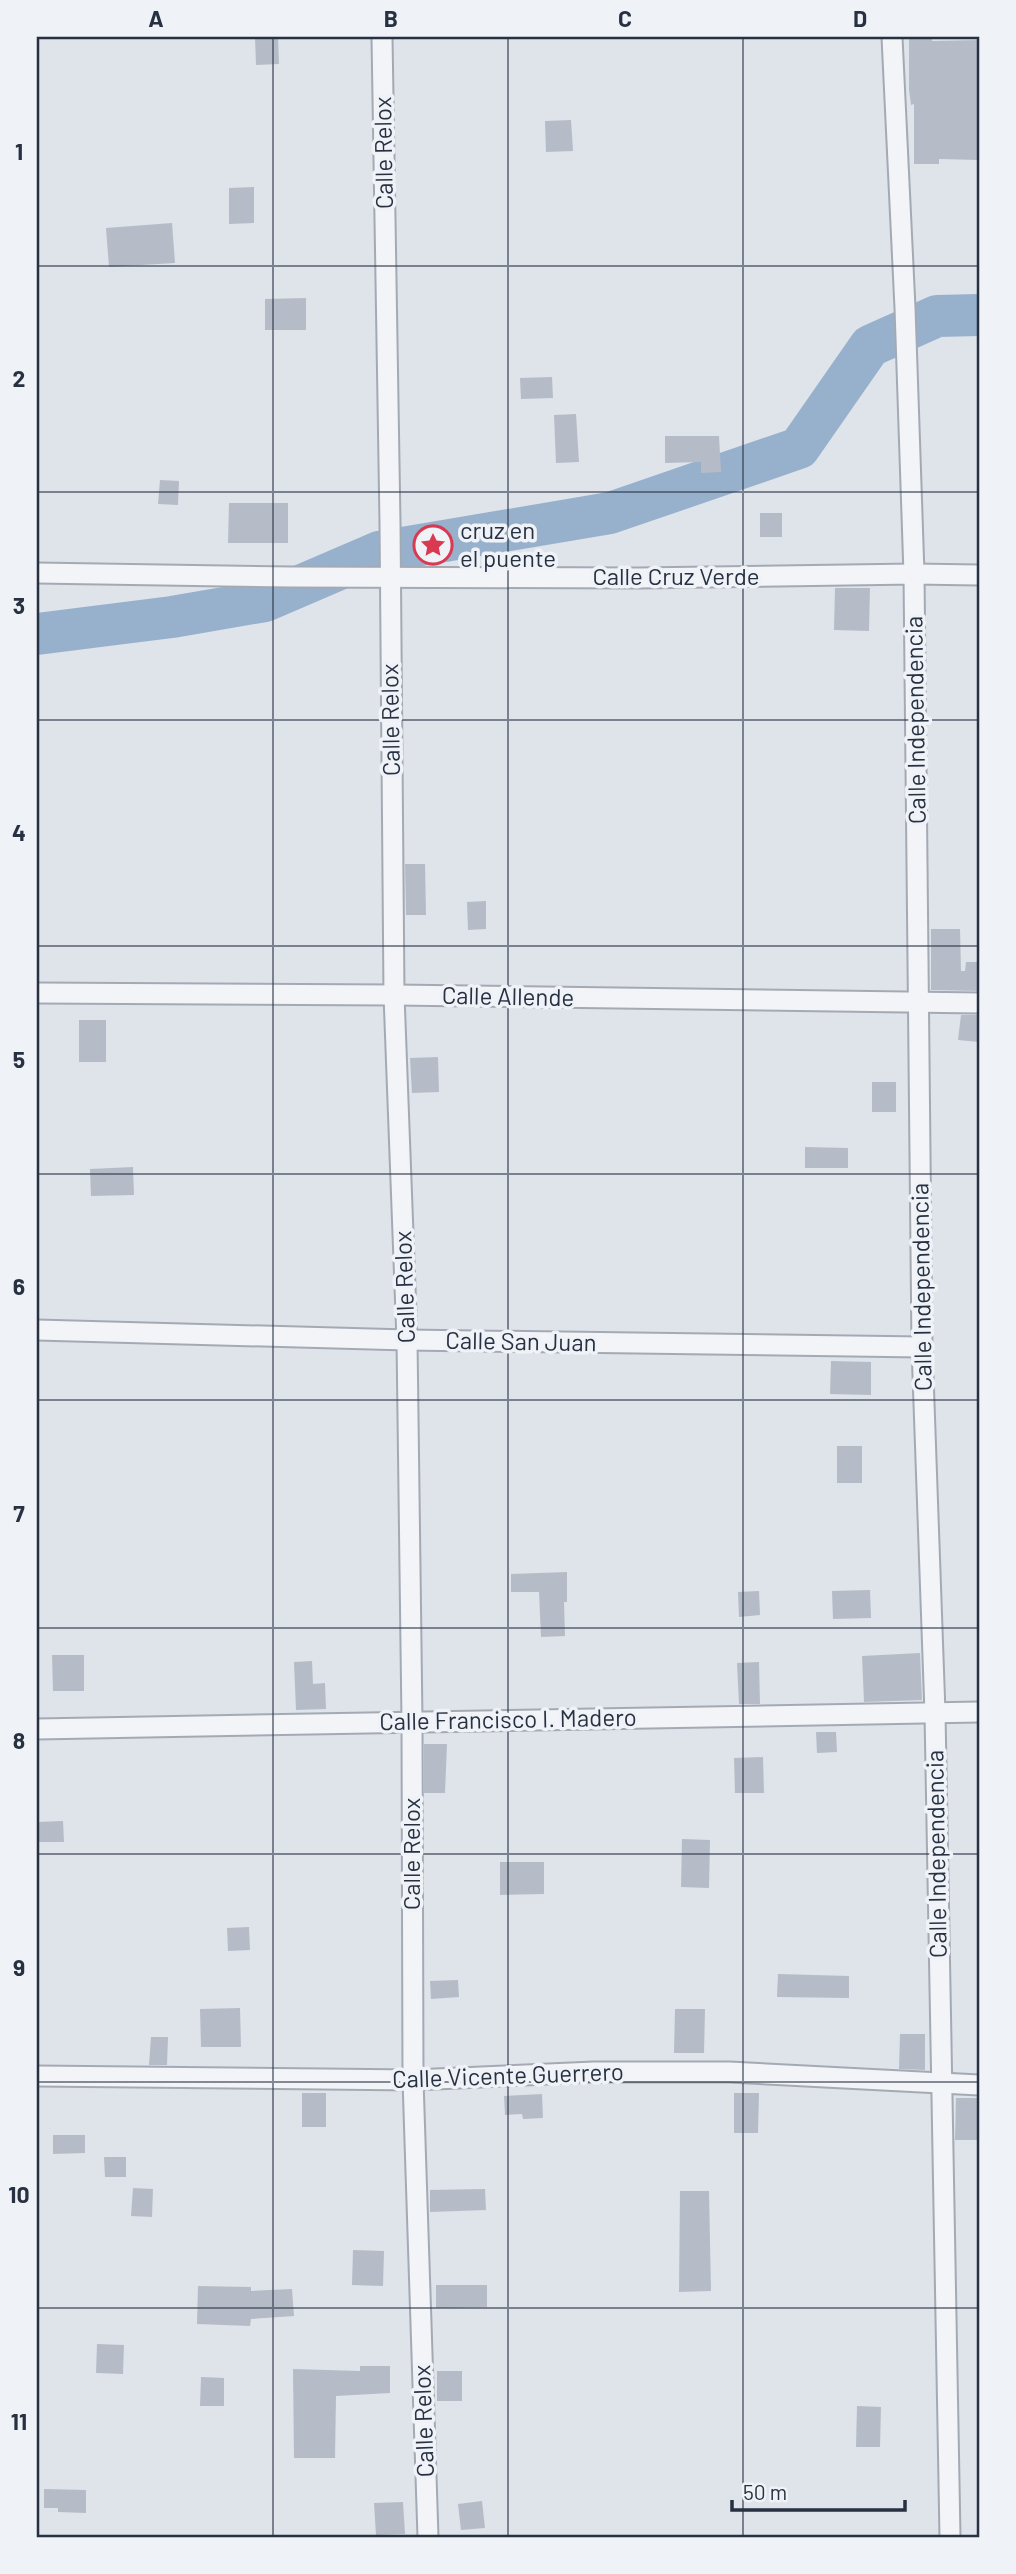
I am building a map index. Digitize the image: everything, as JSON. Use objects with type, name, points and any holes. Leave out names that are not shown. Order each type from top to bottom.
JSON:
[{"type":"street","name":"Calle Relox","points":[[382,37],[394,995],[407,1340],[413,2080],[428,2537]]},
{"type":"street","name":"Calle Independencia","points":[[892,37],[914,574],[922,1347],[935,1713],[950,2537]]},
{"type":"street","name":"Calle Cruz Verde","points":[[37,573],[638,578],[979,575]]},
{"type":"street","name":"Calle Allende","points":[[37,993],[979,1003]]},
{"type":"street","name":"Calle San Juan","points":[[37,1330],[407,1340],[922,1347]]},
{"type":"street","name":"Calle Francisco I. Madero","points":[[37,1729],[979,1712]]},
{"type":"street","name":"Calle Vicente Guerrero","points":[[37,2076],[413,2080],[594,2071],[729,2072],[979,2085]]},
{"type":"building","points":[[255,37],[278,37],[279,64],[256,65]]},
{"type":"building","points":[[909,37],[932,37],[932,41],[979,40],[979,160],[939,159],[939,164],[914,164],[914,104],[911,105],[909,90]]},
{"type":"building","points":[[571,120],[573,151],[546,152],[545,121]]},
{"type":"building","points":[[254,187],[254,223],[229,224],[229,188]]},
{"type":"building","points":[[172,223],[175,263],[109,267],[106,228]]},
{"type":"building","points":[[306,298],[306,330],[265,330],[265,299]]},
{"type":"building","points":[[552,377],[553,398],[521,399],[520,378]]},
{"type":"building","points":[[576,414],[579,462],[556,463],[554,415]]},
{"type":"building","points":[[665,436],[719,436],[721,472],[701,473],[701,462],[665,463]]},
{"type":"building","points":[[160,480],[179,481],[178,505],[158,504]]},
{"type":"building","points":[[229,503],[288,503],[288,543],[228,543]]},
{"type":"building","points":[[760,513],[782,513],[782,537],[760,537]]},
{"type":"building","points":[[835,588],[870,588],[869,631],[834,630]]},
{"type":"building","points":[[405,864],[425,864],[426,915],[406,915]]},
{"type":"building","points":[[486,901],[486,929],[468,930],[467,902]]},
{"type":"building","points":[[931,929],[960,929],[961,971],[965,971],[966,962],[979,962],[979,991],[931,990]]},
{"type":"building","points":[[961,1015],[979,1015],[979,1042],[958,1040]]},
{"type":"building","points":[[79,1020],[106,1020],[106,1062],[79,1062]]},
{"type":"building","points":[[438,1057],[439,1092],[412,1093],[410,1058]]},
{"type":"building","points":[[872,1082],[896,1082],[896,1112],[872,1112]]},
{"type":"building","points":[[805,1147],[848,1148],[848,1168],[805,1168]]},
{"type":"building","points":[[133,1167],[134,1195],[91,1196],[90,1169]]},
{"type":"building","points":[[831,1361],[871,1362],[871,1395],[830,1394]]},
{"type":"building","points":[[837,1446],[862,1446],[862,1483],[837,1483]]},
{"type":"building","points":[[567,1572],[565,1636],[541,1637],[539,1592],[511,1592],[511,1574]]},
{"type":"building","points":[[870,1590],[871,1618],[833,1619],[832,1591]]},
{"type":"building","points":[[759,1591],[760,1615],[739,1617],[738,1592]]},
{"type":"building","points":[[920,1653],[922,1700],[864,1702],[862,1656]]},
{"type":"building","points":[[52,1655],[84,1655],[84,1691],[53,1691]]},
{"type":"building","points":[[312,1661],[313,1684],[325,1683],[326,1709],[296,1710],[294,1662]]},
{"type":"building","points":[[759,1662],[760,1704],[739,1704],[737,1663]]},
{"type":"building","points":[[816,1732],[836,1732],[837,1752],[817,1753]]},
{"type":"building","points":[[424,1744],[447,1744],[445,1793],[424,1793]]},
{"type":"building","points":[[763,1757],[764,1793],[735,1793],[734,1758]]},
{"type":"building","points":[[63,1821],[64,1842],[37,1842],[37,1822]]},
{"type":"building","points":[[682,1839],[710,1840],[709,1888],[681,1887]]},
{"type":"building","points":[[500,1862],[544,1862],[544,1894],[500,1895]]},
{"type":"building","points":[[249,1927],[250,1950],[228,1951],[227,1928]]},
{"type":"building","points":[[778,1974],[849,1976],[849,1998],[777,1997]]},
{"type":"building","points":[[458,1980],[459,1997],[431,1999],[430,1981]]},
{"type":"building","points":[[240,2008],[241,2047],[201,2047],[200,2009]]},
{"type":"building","points":[[675,2009],[705,2009],[704,2053],[674,2053]]},
{"type":"building","points":[[900,2034],[925,2034],[925,2070],[899,2069]]},
{"type":"building","points":[[151,2037],[168,2037],[167,2065],[149,2065]]},
{"type":"building","points":[[302,2093],[326,2093],[326,2127],[302,2127]]},
{"type":"building","points":[[734,2093],[759,2093],[758,2133],[734,2133]]},
{"type":"building","points":[[542,2094],[543,2118],[523,2119],[522,2114],[505,2115],[504,2096]]},
{"type":"building","points":[[956,2098],[979,2098],[979,2140],[955,2140]]},
{"type":"building","points":[[53,2135],[85,2135],[85,2153],[53,2154]]},
{"type":"building","points":[[104,2157],[126,2157],[126,2177],[105,2177]]},
{"type":"building","points":[[133,2188],[153,2189],[152,2217],[131,2216]]},
{"type":"building","points":[[485,2189],[486,2210],[430,2212],[430,2190]]},
{"type":"building","points":[[680,2191],[709,2191],[711,2291],[679,2292]]},
{"type":"building","points":[[353,2250],[384,2251],[383,2286],[352,2285]]},
{"type":"building","points":[[436,2285],[487,2285],[487,2307],[436,2308]]},
{"type":"building","points":[[198,2286],[251,2287],[251,2291],[292,2289],[294,2316],[251,2319],[250,2326],[197,2324]]},
{"type":"building","points":[[97,2344],[124,2345],[123,2374],[96,2373]]},
{"type":"building","points":[[360,2366],[390,2366],[390,2393],[336,2396],[335,2458],[294,2458],[293,2369],[360,2371]]},
{"type":"building","points":[[437,2371],[462,2371],[462,2401],[437,2401]]},
{"type":"building","points":[[201,2377],[224,2378],[224,2406],[200,2406]]},
{"type":"building","points":[[857,2406],[881,2407],[880,2447],[856,2447]]},
{"type":"building","points":[[44,2489],[86,2490],[86,2513],[58,2512],[58,2508],[44,2508]]},
{"type":"building","points":[[482,2501],[485,2528],[461,2530],[458,2504]]},
{"type":"building","points":[[403,2502],[405,2534],[376,2535],[374,2503]]},
{"type":"waterway","points":[[37,634],[172,617],[265,601],[379,552],[610,513],[799,448],[870,346],[937,316],[979,315]]},
{"type":"place","name":"cruz en el puente","points":[[433,545]]}]
